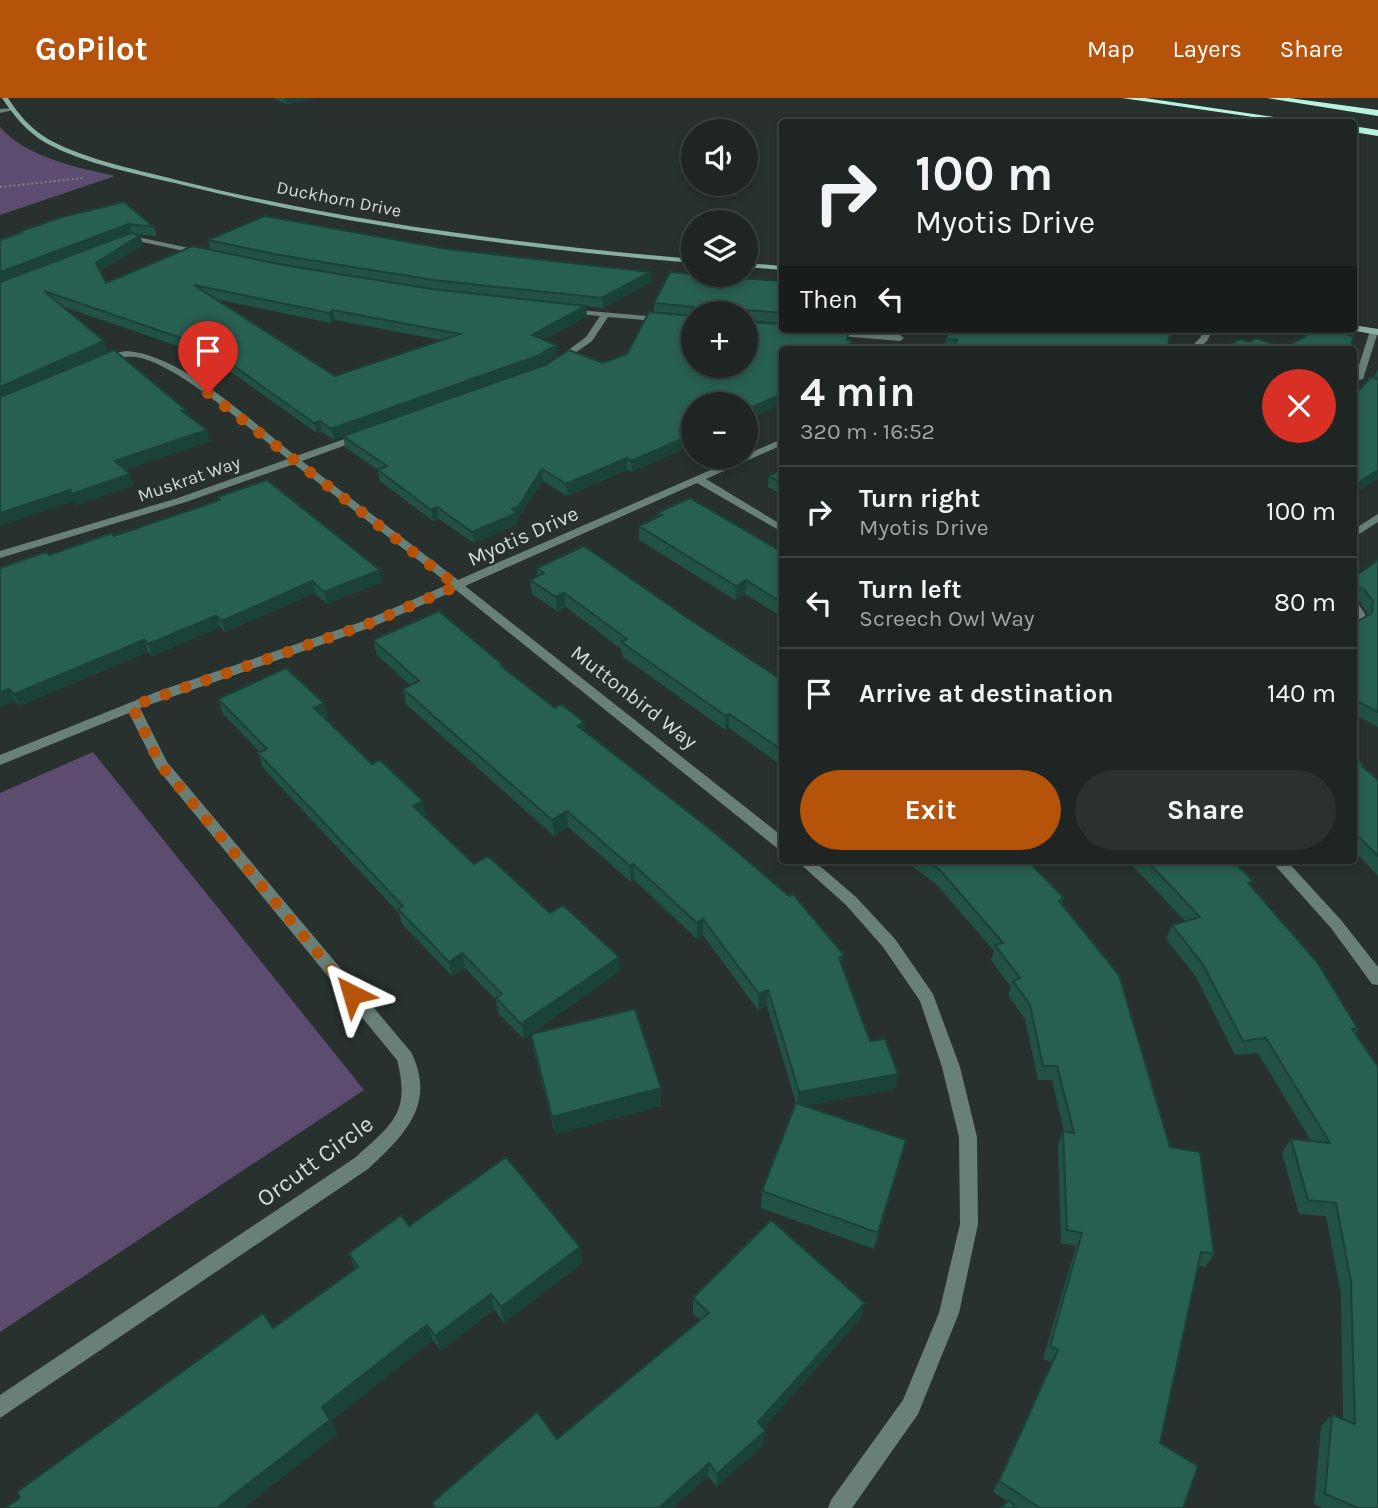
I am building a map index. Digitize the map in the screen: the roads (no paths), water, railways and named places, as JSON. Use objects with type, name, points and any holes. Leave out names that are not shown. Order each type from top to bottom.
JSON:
[{"type":"highway","points":[[1126,98],[1281,119]]},
{"type":"highway","points":[[1273,98],[1378,112]]},
{"type":"highway","points":[[1357,130],[1378,133]]},
{"type":"street","name":"Duckhorn Drive","points":[[5,98],[23,125],[36,136],[68,151],[244,197],[446,234],[577,251],[681,260]]},
{"type":"street","points":[[0,111],[12,109]]},
{"type":"street","points":[[109,247],[133,238],[213,255]]},
{"type":"street","points":[[758,266],[779,268]]},
{"type":"street","points":[[559,309],[681,321]]},
{"type":"street","points":[[550,366],[579,348],[606,314]]},
{"type":"street","points":[[1357,329],[1376,332],[1360,379]]},
{"type":"street","points":[[862,333],[901,334]]},
{"type":"street","name":"Muttonbird Way","points":[[88,366],[114,355],[143,354],[188,377],[779,842]]},
{"type":"street","name":"Muskrat Way","points":[[0,555],[182,500],[370,433]]},
{"type":"street","name":"Myotis Drive","points":[[0,760],[132,706],[368,624],[779,443]]},
{"type":"street","points":[[698,480],[779,527]]},
{"type":"street","points":[[1357,532],[1378,517]]},
{"type":"street","name":"Orcutt Circle","points":[[0,1407],[362,1163],[396,1132],[411,1108],[412,1078],[405,1057],[160,764],[132,706]]},
{"type":"street","points":[[808,864],[852,901],[889,943],[927,999],[951,1067],[968,1138],[969,1224],[949,1313],[911,1407],[839,1508]]},
{"type":"street","points":[[1281,864],[1336,924],[1378,979]]}]
